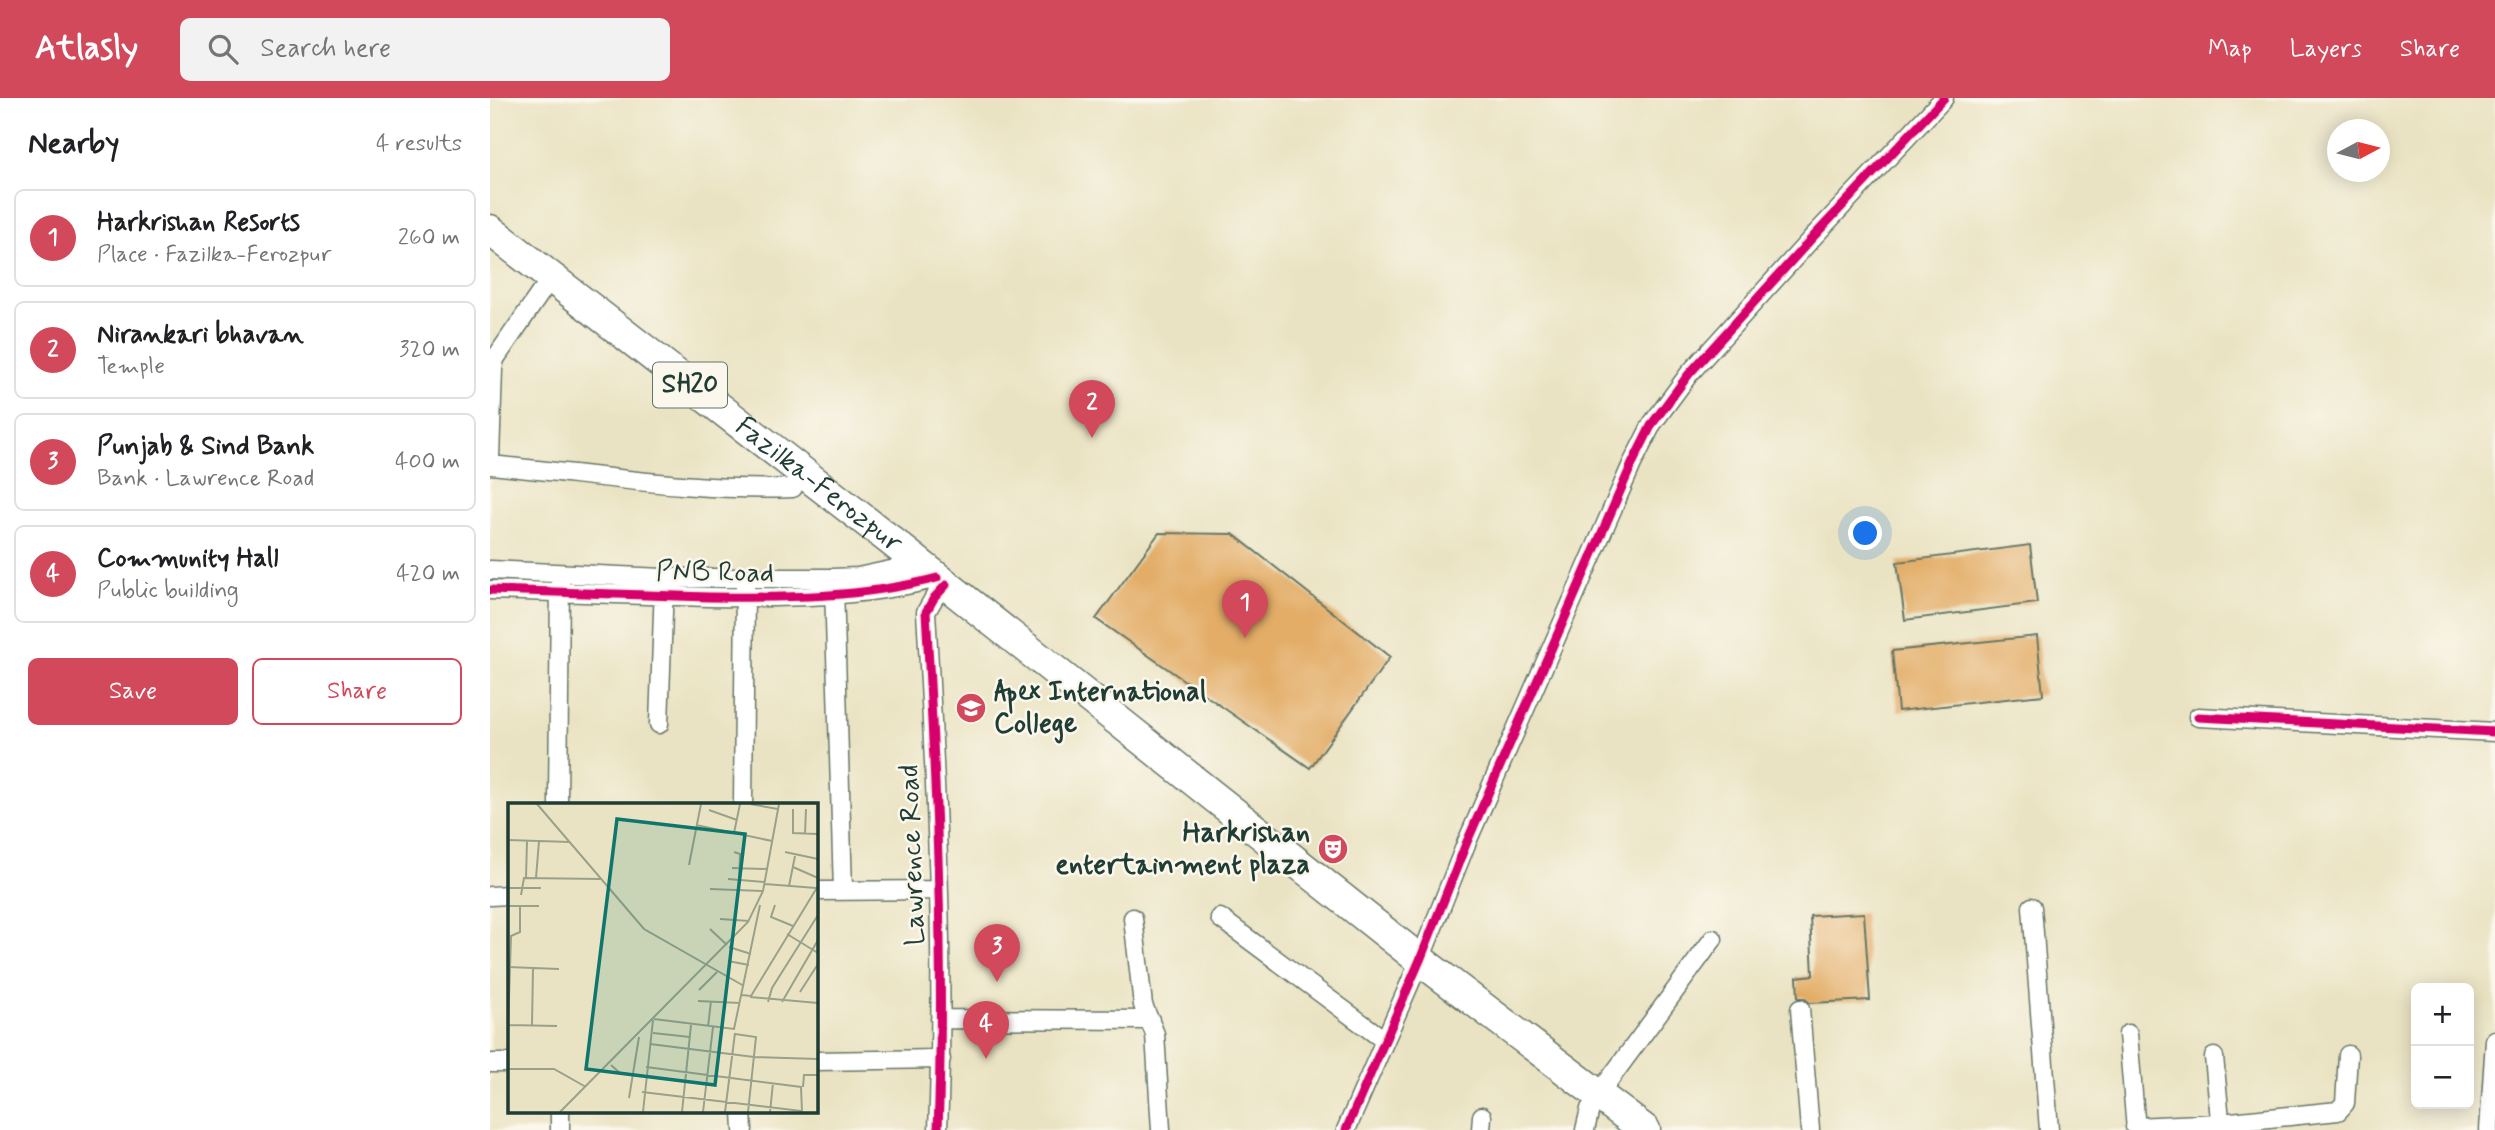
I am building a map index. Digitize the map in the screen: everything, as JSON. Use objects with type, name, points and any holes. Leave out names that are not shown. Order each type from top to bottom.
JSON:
[{"type":"main road","name":"Fazilka-Ferozpur","points":[[490,230],[1161,774],[1416,967],[1591,1111],[1618,1130]]},
{"type":"main road","name":"Fazilka-Ferozpur","points":[[490,252],[793,488],[925,580]]},
{"type":"main road","name":"Fazilka-Ferozpur","points":[[1591,1111],[1645,1130]]},
{"type":"street","points":[[1346,1130],[1466,844],[1652,424],[1698,364],[1944,98]]},
{"type":"street","points":[[490,458],[495,359],[541,292]]},
{"type":"street","points":[[490,465],[711,487],[793,488]]},
{"type":"street","points":[[490,551],[490,570]]},
{"type":"street","name":"PNB Road","points":[[490,570],[560,582],[664,587],[745,597],[835,596],[878,592],[925,580]]},
{"type":"street","name":"PNB Road","points":[[664,587],[745,578],[858,577],[925,580]]},
{"type":"street","points":[[743,803],[745,578]]},
{"type":"street","points":[[833,578],[843,891]]},
{"type":"street","name":"Lawrence Road","points":[[925,580],[938,890],[941,1059],[938,1130]]},
{"type":"street","points":[[558,803],[560,582]]},
{"type":"street","name":"PNB Road","points":[[490,590],[560,582]]},
{"type":"street","points":[[659,724],[664,587]]},
{"type":"street","points":[[2199,717],[2495,732]]},
{"type":"street","points":[[817,891],[938,890]]},
{"type":"street","points":[[490,896],[508,895]]},
{"type":"street","points":[[2032,907],[2049,1130]]},
{"type":"street","points":[[1133,918],[1143,1005],[1157,1048],[1161,1130]]},
{"type":"street","points":[[1220,918],[1384,1040]]},
{"type":"street","points":[[1591,1111],[1713,939]]},
{"type":"street","points":[[1800,1009],[1810,1130]]},
{"type":"street","points":[[940,1019],[1150,1020]]},
{"type":"street","points":[[2128,1034],[2136,1128],[2221,1127],[2338,1111],[2345,1104],[2348,1055]]},
{"type":"street","points":[[2489,1130],[2495,1040]]},
{"type":"street","points":[[2214,1057],[2221,1127]]},
{"type":"street","points":[[817,1061],[941,1059]]},
{"type":"street","points":[[490,1063],[508,1063]]},
{"type":"street","points":[[560,1112],[560,1130]]},
{"type":"street","points":[[742,1112],[743,1130]]},
{"type":"building","points":[[1159,533],[1233,534],[1390,657],[1310,768],[1096,619]]},
{"type":"building","points":[[2030,545],[2037,603],[1905,620],[1897,562]]},
{"type":"building","points":[[2037,636],[2043,695],[1898,711],[1892,651]]},
{"type":"building","points":[[1864,913],[1870,1000],[1810,1003],[1804,998],[1798,998],[1797,977],[1813,975],[1810,916]]},
{"type":"cycle path","points":[[1346,1130],[1420,960],[1466,844],[1652,424],[1689,374],[1944,98]]},
{"type":"cycle path","points":[[490,590],[795,597],[880,590],[937,578]]},
{"type":"cycle path","points":[[938,1130],[940,936],[926,612],[946,585]]},
{"type":"cycle path","points":[[2198,717],[2495,732]]},
{"type":"place","name":"Nirankari bhavan","points":[[1092,438]]},
{"type":"place","name":"Harkrishan Resorts","points":[[1245,638]]},
{"type":"place","name":"Apex International College","points":[[971,708]]},
{"type":"place","name":"Harkrishan entertainment plaza","points":[[1333,849]]},
{"type":"place","name":"Punjab & Sind Bank","points":[[997,982]]},
{"type":"place","name":"Community Hall","points":[[986,1059]]}]
